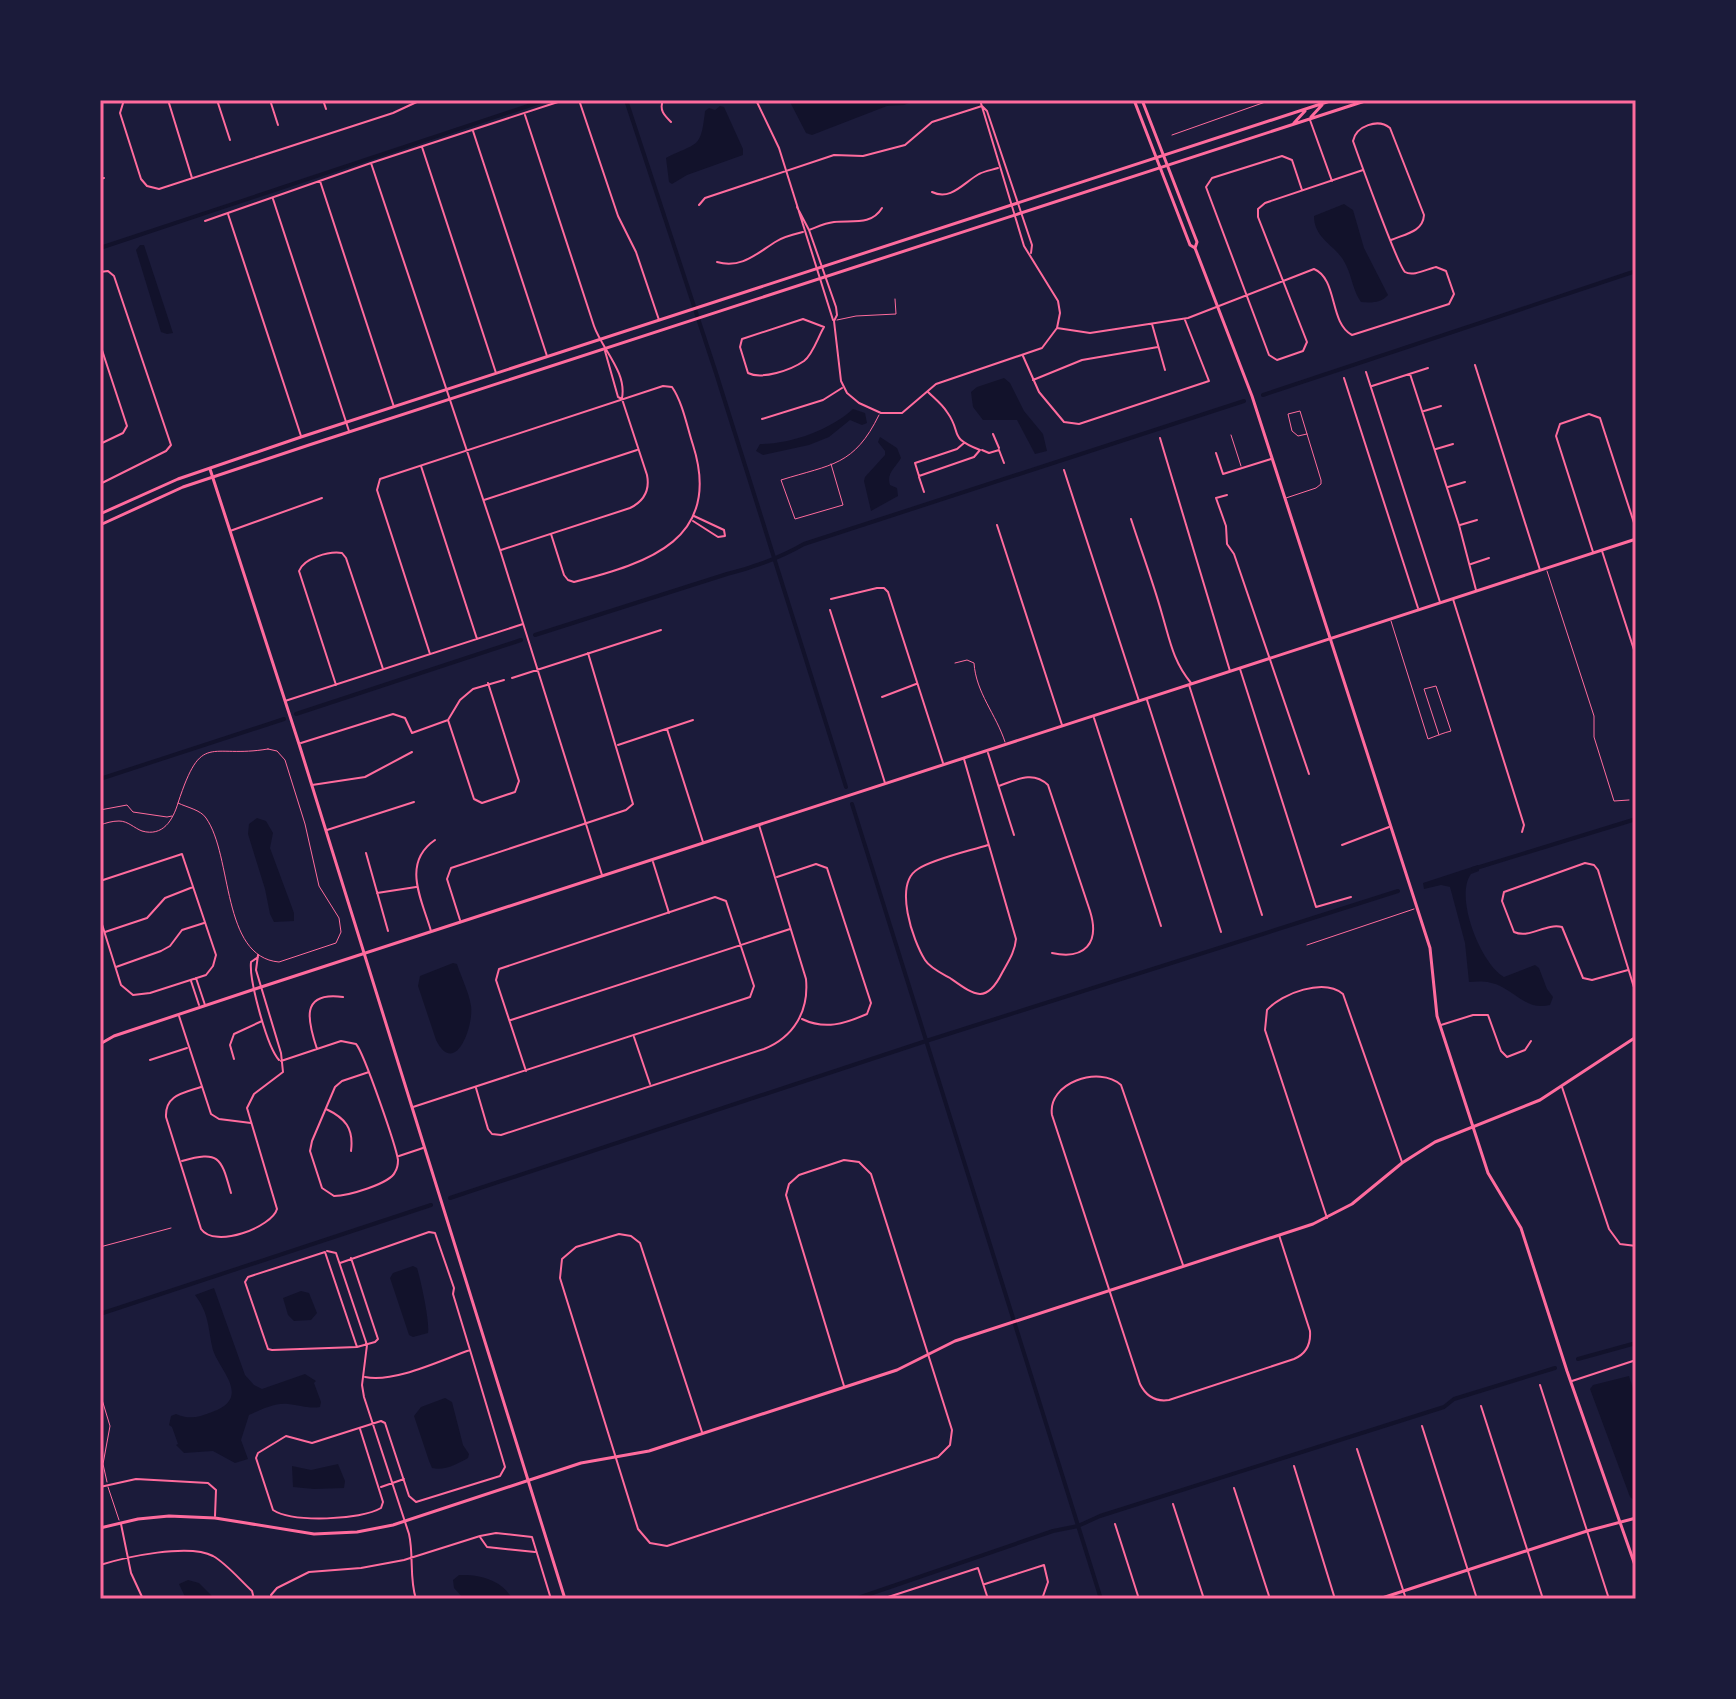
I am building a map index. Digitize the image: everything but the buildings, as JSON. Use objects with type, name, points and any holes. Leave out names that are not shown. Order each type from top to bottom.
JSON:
[{"type":"street","points":[[124,100],[120,113],[145,184],[162,189],[393,113],[421,100]]},
{"type":"street","points":[[168,100],[192,178]]},
{"type":"street","points":[[217,100],[230,140]]},
{"type":"street","points":[[270,100],[278,125]]},
{"type":"street","points":[[323,100],[326,109]]},
{"type":"street","points":[[205,221],[564,100]]},
{"type":"street","points":[[579,100],[618,216],[636,252],[659,320]]},
{"type":"street","points":[[663,100],[662,114],[671,122]]},
{"type":"street","points":[[756,100],[776,141],[830,317],[834,321]]},
{"type":"street","points":[[980,100],[1002,166],[1022,212],[1032,245],[1031,254]]},
{"type":"street","points":[[1134,100],[1190,245],[1195,248],[1218,307],[1272,458],[1432,958],[1435,1005],[1440,1026],[1491,1179],[1521,1228],[1636,1568]]},
{"type":"street","points":[[1142,100],[1197,242],[1195,248]]},
{"type":"street","points":[[100,525],[158,497],[349,431],[1368,100]]},
{"type":"street","points":[[1310,119],[1318,108],[1331,101]]},
{"type":"street","points":[[100,514],[154,488],[301,437],[1164,156],[1306,106],[1331,101]]},
{"type":"street","points":[[699,205],[705,198],[834,155],[867,156],[905,145],[932,122],[982,106]]},
{"type":"street","points":[[1287,127],[1302,116],[1306,106]]},
{"type":"street","points":[[524,113],[599,340],[613,358],[624,392],[622,399]]},
{"type":"street","points":[[1310,119],[1332,181]]},
{"type":"street","points":[[1057,328],[1086,334],[1185,319],[1309,270],[1323,274],[1343,328],[1352,335],[1451,302],[1454,291],[1446,271],[1436,267],[1407,273],[1402,269],[1353,141],[1360,129],[1378,123],[1390,128],[1424,215],[1424,224],[1420,228],[1391,240]]},
{"type":"street","points":[[473,129],[547,357]]},
{"type":"street","points":[[422,146],[496,373]]},
{"type":"street","points":[[1302,190],[1292,160],[1282,156],[1212,178],[1206,184],[1206,193],[1271,357],[1280,360],[1303,351],[1307,342],[1258,212],[1265,203],[1364,170]]},
{"type":"street","points":[[371,163],[524,623],[602,876]]},
{"type":"street","points":[[797,207],[809,230],[836,307],[834,321],[843,387],[852,398],[881,413],[902,413],[936,384],[1042,348],[1057,328],[1060,313],[1058,301],[1024,246],[1002,166]]},
{"type":"street","points":[[932,192],[940,196],[947,194],[978,175],[1002,166]]},
{"type":"street","points":[[320,180],[394,407]]},
{"type":"street","points":[[272,198],[349,431]]},
{"type":"street","points":[[717,262],[728,265],[747,259],[762,253],[779,240],[837,222],[867,220],[877,216],[882,208]]},
{"type":"street","points":[[228,213],[301,437]]},
{"type":"street","points":[[100,272],[111,272],[171,442],[170,447],[100,484]]},
{"type":"street","points":[[800,319],[824,327],[805,360],[783,371],[753,376],[746,370],[739,344],[744,337],[774,330],[800,319]]},
{"type":"street","points":[[1023,356],[1039,392],[1062,420],[1073,425],[1209,381],[1185,319]]},
{"type":"street","points":[[1151,323],[1165,370]]},
{"type":"street","points":[[100,344],[126,429],[100,444]]},
{"type":"street","points":[[1033,380],[1082,360],[1158,347]]},
{"type":"street","points":[[500,550],[630,508],[641,501],[648,484],[622,399],[618,397],[604,355],[605,348]]},
{"type":"street","points":[[1475,365],[1540,570]]},
{"type":"street","points":[[1371,386],[1428,368]]},
{"type":"street","points":[[1366,372],[1440,602]]},
{"type":"street","points":[[1410,374],[1459,525],[1476,590]]},
{"type":"street","points":[[1344,378],[1418,609]]},
{"type":"street","points":[[430,654],[377,485],[383,478],[663,386],[672,387],[700,468],[700,494],[694,516],[677,540],[653,556],[577,581],[568,580],[564,575],[551,534]]},
{"type":"street","points":[[762,419],[823,400],[843,387]]},
{"type":"street","points":[[927,391],[947,411],[956,437],[989,453],[999,450]]},
{"type":"street","points":[[1423,412],[1441,406]]},
{"type":"street","points":[[1594,553],[1556,436],[1557,427],[1589,414],[1598,416],[1636,529]]},
{"type":"street","points":[[993,434],[1004,463]]},
{"type":"street","points":[[1160,438],[1230,671]]},
{"type":"street","points":[[924,492],[915,463],[957,449],[964,443]]},
{"type":"street","points":[[1435,450],[1453,444]]},
{"type":"street","points":[[484,500],[639,450]]},
{"type":"street","points":[[919,476],[974,457],[980,450]]},
{"type":"street","points":[[1216,453],[1223,474],[1272,458]]},
{"type":"street","points":[[420,465],[477,639]]},
{"type":"street","points":[[210,469],[312,785],[565,1599]]},
{"type":"street","points":[[1064,470],[1139,701]]},
{"type":"street","points":[[1447,488],[1465,482]]},
{"type":"street","points":[[1227,495],[1216,498],[1226,526],[1227,544],[1234,554],[1309,774]]},
{"type":"street","points":[[230,531],[322,498]]},
{"type":"street","points":[[692,521],[718,537],[725,536],[724,530],[694,516]]},
{"type":"street","points":[[1131,519],[1171,649],[1190,684],[1262,915]]},
{"type":"street","points":[[1459,525],[1477,520]]},
{"type":"street","points":[[997,525],[1062,726]]},
{"type":"street","points":[[100,1044],[114,1036],[261,987],[1636,539]]},
{"type":"street","points":[[1601,550],[1636,656]]},
{"type":"street","points":[[336,685],[299,568],[306,561],[339,552],[346,558],[383,669]]},
{"type":"street","points":[[1470,564],[1489,558]]},
{"type":"street","points":[[831,599],[877,588],[888,592],[944,765]]},
{"type":"street","points":[[1453,598],[1524,825],[1522,832]]},
{"type":"street","points":[[830,610],[885,784]]},
{"type":"street","points":[[285,701],[524,623]]},
{"type":"street","points":[[512,678],[661,630]]},
{"type":"street","points":[[461,923],[447,879],[451,868],[626,810],[633,804],[588,653]]},
{"type":"street","points":[[1240,668],[1316,907],[1351,897]]},
{"type":"street","points":[[299,744],[393,714],[405,718],[412,733],[448,720],[465,695],[488,683],[504,680]]},
{"type":"street","points":[[448,720],[472,796],[479,802],[512,794],[519,787],[488,683]]},
{"type":"street","points":[[882,697],[918,684]]},
{"type":"street","points":[[1147,699],[1221,932]]},
{"type":"street","points":[[1093,716],[1161,926]]},
{"type":"street","points":[[617,745],[693,720]]},
{"type":"street","points":[[667,729],[703,843]]},
{"type":"street","points":[[987,751],[1014,835]]},
{"type":"street","points":[[312,785],[365,777],[412,752]]},
{"type":"street","points":[[964,758],[1015,930],[1016,943],[994,988],[976,994],[927,964],[918,946],[905,892],[908,881],[918,869],[988,845]]},
{"type":"street","points":[[999,786],[1030,777],[1042,779],[1048,785],[1090,911],[1095,931],[1091,942],[1078,951],[1063,955],[1052,953]]},
{"type":"street","points":[[326,831],[414,802]]},
{"type":"street","points":[[475,1087],[488,1129],[498,1135],[769,1047],[786,1036],[800,1018],[807,997],[806,979],[759,825]]},
{"type":"street","points":[[1342,845],[1390,827]]},
{"type":"street","points":[[431,932],[415,875],[418,860],[435,840]]},
{"type":"street","points":[[366,853],[388,931]]},
{"type":"street","points":[[100,881],[182,854],[215,961],[208,973],[136,995],[123,987],[100,918]]},
{"type":"street","points":[[652,860],[669,913]]},
{"type":"street","points":[[1628,970],[1590,980],[1583,978],[1562,927],[1553,926],[1523,935],[1514,932],[1502,901],[1504,892],[1585,863],[1591,864],[1598,870],[1636,994]]},
{"type":"street","points":[[775,878],[822,864],[829,870],[871,1009],[864,1016],[829,1026],[800,1018]]},
{"type":"street","points":[[105,932],[147,918],[165,898],[194,887]]},
{"type":"street","points":[[377,893],[417,887]]},
{"type":"street","points":[[412,1108],[634,1036],[747,998],[754,992],[728,903],[721,897],[499,969],[496,980],[526,1071]]},
{"type":"street","points":[[115,967],[161,951],[170,946],[182,930],[205,922]]},
{"type":"street","points":[[510,1020],[791,928]]},
{"type":"street","points":[[201,1087],[173,1097],[166,1108],[166,1117],[201,1229],[206,1236],[224,1238],[267,1223],[276,1214],[277,1206],[247,1108],[250,1099],[283,1072],[281,1053],[256,970],[258,956]]},
{"type":"street","points":[[258,956],[250,967],[263,1021],[280,1061]]},
{"type":"street","points":[[196,978],[206,1006]]},
{"type":"street","points":[[191,980],[200,1008]]},
{"type":"street","points":[[1327,1218],[1264,1026],[1265,1014],[1270,1006],[1295,994],[1326,986],[1335,988],[1345,997],[1402,1163]]},
{"type":"street","points":[[317,1049],[308,1020],[311,1009],[324,998],[343,997]]},
{"type":"street","points":[[178,1015],[213,1116],[252,1123]]},
{"type":"street","points":[[1440,1026],[1473,1015],[1488,1015],[1501,1051],[1507,1057],[1525,1050],[1531,1041]]},
{"type":"street","points":[[234,1059],[230,1045],[234,1034],[263,1021]]},
{"type":"street","points":[[634,1036],[650,1086]]},
{"type":"street","points":[[100,1528],[120,1522],[169,1516],[215,1518],[314,1534],[357,1532],[404,1522],[593,1460],[649,1451],[897,1370],[955,1341],[1327,1218],[1364,1196],[1402,1163],[1435,1142],[1524,1108],[1562,1087],[1636,1037]]},
{"type":"street","points":[[280,1061],[341,1041],[353,1042],[362,1051],[369,1072],[397,1156],[395,1173],[386,1182],[340,1196],[328,1194],[321,1185],[310,1151],[333,1090],[340,1083],[369,1072]]},
{"type":"street","points":[[150,1060],[188,1047]]},
{"type":"street","points":[[1183,1266],[1119,1082],[1109,1076],[1081,1080],[1058,1091],[1052,1100],[1051,1113],[1140,1384],[1149,1396],[1169,1400],[1299,1357],[1310,1343],[1310,1331],[1279,1235]]},
{"type":"street","points":[[1562,1087],[1609,1229],[1620,1244],[1636,1246]]},
{"type":"street","points":[[325,1108],[341,1116],[347,1124],[352,1140],[351,1151]]},
{"type":"street","points":[[397,1156],[425,1148]]},
{"type":"street","points":[[180,1162],[203,1155],[215,1157],[223,1166],[231,1193]]},
{"type":"street","points":[[702,1433],[642,1245],[625,1234],[596,1241],[566,1254],[559,1265],[559,1275],[643,1537],[655,1545],[667,1546],[935,1458],[950,1445],[952,1430],[870,1172],[861,1163],[850,1159],[794,1179],[787,1189],[786,1198],[845,1387]]},
{"type":"street","points":[[340,1263],[429,1232],[435,1233],[454,1288],[453,1294],[504,1472],[500,1476],[416,1502],[409,1496],[385,1423],[381,1421],[312,1443],[286,1436],[258,1453],[256,1458],[273,1510],[301,1517],[341,1517],[370,1513],[381,1508],[383,1502],[360,1429]]},
{"type":"street","points":[[325,1252],[357,1347]]},
{"type":"street","points":[[351,1258],[378,1339],[367,1345],[268,1349],[245,1280],[325,1252],[336,1253],[367,1345],[364,1397],[413,1556],[412,1581],[416,1599]]},
{"type":"street","points":[[364,1377],[373,1379],[409,1372],[470,1350]]},
{"type":"street","points":[[1571,1381],[1636,1360]]},
{"type":"street","points":[[1540,1385],[1609,1599]]},
{"type":"street","points":[[1481,1406],[1543,1599]]},
{"type":"street","points":[[1422,1426],[1477,1599]]},
{"type":"street","points":[[1357,1449],[1406,1599]]},
{"type":"street","points":[[1294,1466],[1335,1599]]},
{"type":"street","points":[[100,1487],[150,1479],[208,1483],[216,1490],[215,1518]]},
{"type":"street","points":[[379,1488],[404,1479]]},
{"type":"street","points":[[1234,1488],[1270,1599]]},
{"type":"street","points":[[1173,1504],[1204,1599]]},
{"type":"street","points":[[1379,1599],[1636,1518]]},
{"type":"street","points":[[120,1522],[131,1573],[143,1599]]},
{"type":"street","points":[[1115,1524],[1139,1599]]},
{"type":"street","points":[[272,1599],[271,1595],[277,1588],[309,1572],[361,1568],[496,1533],[532,1537],[551,1599]]},
{"type":"street","points":[[480,1536],[487,1547],[537,1552]]},
{"type":"street","points":[[100,1565],[161,1552],[212,1555],[252,1591],[254,1599]]},
{"type":"street","points":[[983,1584],[1044,1565],[1048,1582],[1042,1599]]},
{"type":"street","points":[[882,1599],[978,1568],[988,1599]]},
{"type":"lane","points":[[1172,135],[1271,100]]},
{"type":"lane","points":[[824,327],[834,321],[856,316],[896,314],[895,299]]},
{"type":"lane","points":[[1285,499],[1321,484],[1307,434],[1300,411],[1288,414],[1292,431],[1298,436],[1307,434]]},
{"type":"lane","points":[[831,464],[843,505],[795,519],[781,480],[847,458],[868,438],[881,413]]},
{"type":"lane","points":[[1231,435],[1242,468]]},
{"type":"lane","points":[[1546,568],[1594,716],[1594,737],[1614,801],[1629,800]]},
{"type":"lane","points":[[1390,618],[1428,739],[1451,731],[1436,686],[1424,689],[1439,735]]},
{"type":"lane","points":[[955,663],[967,660],[974,663],[977,684],[996,717],[1005,745]]},
{"type":"lane","points":[[100,825],[124,822],[145,831],[166,827],[197,760],[221,750],[249,752],[271,749],[284,758],[305,824],[316,877],[322,892],[336,911],[341,932],[336,943],[285,961],[270,961],[258,956],[248,946],[235,918],[220,853],[206,819],[178,803]]},
{"type":"lane","points":[[100,810],[127,805],[133,812],[167,817],[174,815]]},
{"type":"lane","points":[[1307,945],[1417,909]]},
{"type":"lane","points":[[100,1247],[171,1228]]},
{"type":"lane","points":[[100,1393],[110,1426],[103,1464],[120,1522]]},
{"type":"shaded area","points":[[789,100],[916,100],[904,105],[887,106],[812,135],[806,133]]},
{"type":"shaded area","points":[[724,107],[743,155],[687,175],[672,184],[669,182],[666,158],[696,143],[702,133],[705,111]]},
{"type":"shaded area","points":[[1344,204],[1353,210],[1364,248],[1388,295],[1379,301],[1361,302],[1342,258],[1322,237],[1315,224],[1314,216]]},
{"type":"shaded area","points":[[144,245],[173,333],[161,332],[136,250]]},
{"type":"shaded area","points":[[1004,378],[1010,383],[1024,411],[1043,434],[1047,451],[1035,454],[1017,420],[983,420],[973,407],[971,392]]},
{"type":"shaded area","points":[[853,409],[865,413],[867,423],[862,425],[850,420],[829,437],[809,445],[763,455],[756,451],[760,444],[784,441],[822,429]]},
{"type":"shaded area","points":[[880,437],[897,448],[901,458],[889,477],[890,485],[897,488],[898,496],[871,511],[864,481],[885,455],[878,442]]},
{"type":"shaded area","points":[[257,818],[266,821],[273,833],[270,848],[294,913],[294,921],[274,922],[270,914],[248,834],[249,824]]},
{"type":"shaded area","points":[[1478,865],[1479,871],[1471,874],[1467,884],[1466,898],[1472,929],[1479,945],[1495,970],[1504,977],[1535,965],[1539,968],[1553,997],[1550,1005],[1530,1004],[1494,984],[1469,982],[1465,943],[1450,887],[1441,885],[1424,889],[1423,883]]},
{"type":"shaded area","points":[[457,964],[467,990],[471,1015],[462,1045],[450,1054],[436,1040],[418,986],[420,976]]},
{"type":"shaded area","points":[[413,1266],[419,1274],[428,1333],[413,1337],[409,1335],[390,1278],[393,1273]]},
{"type":"shaded area","points":[[214,1288],[245,1375],[254,1385],[262,1389],[305,1374],[316,1381],[314,1383],[321,1402],[320,1407],[278,1404],[249,1415],[241,1440],[248,1459],[235,1463],[213,1451],[184,1453],[176,1445],[169,1425],[171,1416],[203,1415],[224,1406],[231,1398],[229,1381],[215,1354],[205,1313],[195,1295]]},
{"type":"shaded area","points":[[301,1291],[309,1293],[317,1313],[311,1320],[294,1321],[288,1315],[283,1298]]},
{"type":"shaded area","points":[[1629,1376],[1636,1398],[1634,1500],[1630,1497],[1590,1389],[1593,1385]]},
{"type":"shaded area","points":[[445,1398],[452,1402],[463,1445],[469,1454],[468,1458],[451,1466],[432,1468],[414,1416],[421,1407]]},
{"type":"shaded area","points":[[338,1464],[345,1481],[344,1488],[293,1487],[292,1466],[311,1470]]},
{"type":"shaded area","points":[[459,1575],[497,1583],[512,1599],[464,1599],[454,1588],[453,1580]]},
{"type":"shaded area","points":[[188,1580],[199,1583],[215,1599],[186,1599],[179,1584]]},
{"type":"waterway","points":[[100,248],[546,100]]},
{"type":"waterway","points":[[626,100],[716,373],[846,787]]},
{"type":"waterway","points":[[1263,395],[1636,271]]},
{"type":"waterway","points":[[535,635],[757,565],[804,544],[1244,401]]},
{"type":"waterway","points":[[296,714],[521,640]]},
{"type":"waterway","points":[[100,779],[284,719]]},
{"type":"waterway","points":[[852,804],[1101,1599]]},
{"type":"waterway","points":[[1473,869],[1636,819]]},
{"type":"waterway","points":[[450,1198],[926,1041],[1398,891]]},
{"type":"waterway","points":[[100,1314],[431,1205]]},
{"type":"waterway","points":[[1578,1359],[1636,1343]]},
{"type":"waterway","points":[[855,1599],[1053,1531],[1078,1526],[1100,1516],[1444,1407],[1454,1399],[1555,1368]]}]
